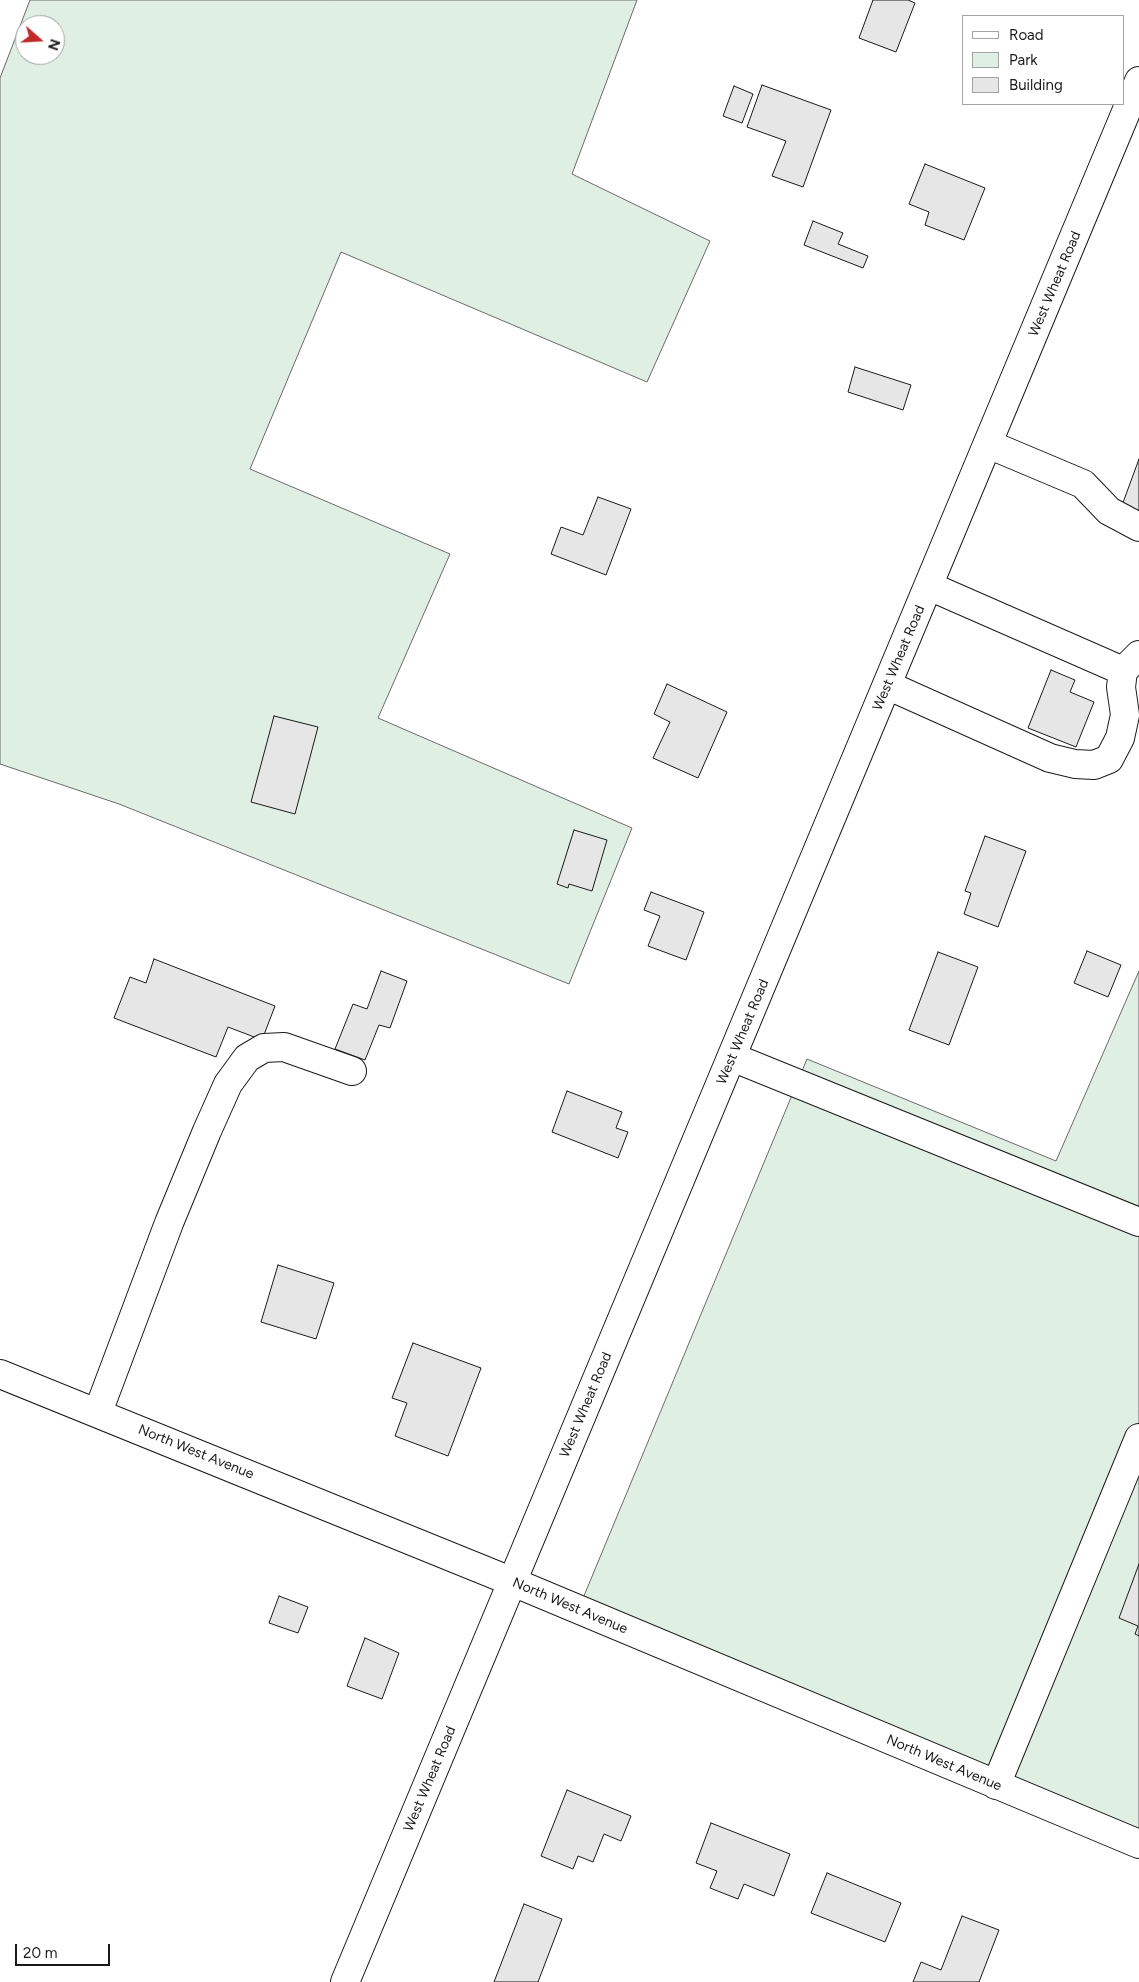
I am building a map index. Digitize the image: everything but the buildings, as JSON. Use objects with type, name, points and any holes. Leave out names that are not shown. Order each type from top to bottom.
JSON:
[{"type":"street","name":"West Wheat Road","points":[[345,1982],[1139,81]]},
{"type":"street","points":[[988,444],[1083,484],[1109,511],[1139,527]]},
{"type":"street","points":[[887,685],[1050,758],[1075,764],[1094,765],[1109,759],[1120,738],[1126,715],[1121,687],[1131,663],[929,586]]},
{"type":"street","points":[[98,1412],[169,1223],[207,1131],[228,1084],[247,1058],[264,1048],[284,1047],[352,1071]]},
{"type":"street","points":[[732,1057],[1139,1222]]},
{"type":"street","name":"North West Avenue","points":[[0,1374],[98,1412],[512,1582],[1139,1844]]},
{"type":"street","points":[[996,1785],[1138,1442]]},
{"type":"green space","points":[[30,0],[637,0],[572,174],[710,241],[647,382],[341,252],[250,469],[450,554],[378,718],[632,828],[569,984],[119,804],[0,764],[0,78],[15,39],[15,65],[65,65],[65,15],[24,15]]},
{"type":"green space","points":[[1139,971],[1139,1847],[576,1615],[807,1059],[1056,1161]]}]
